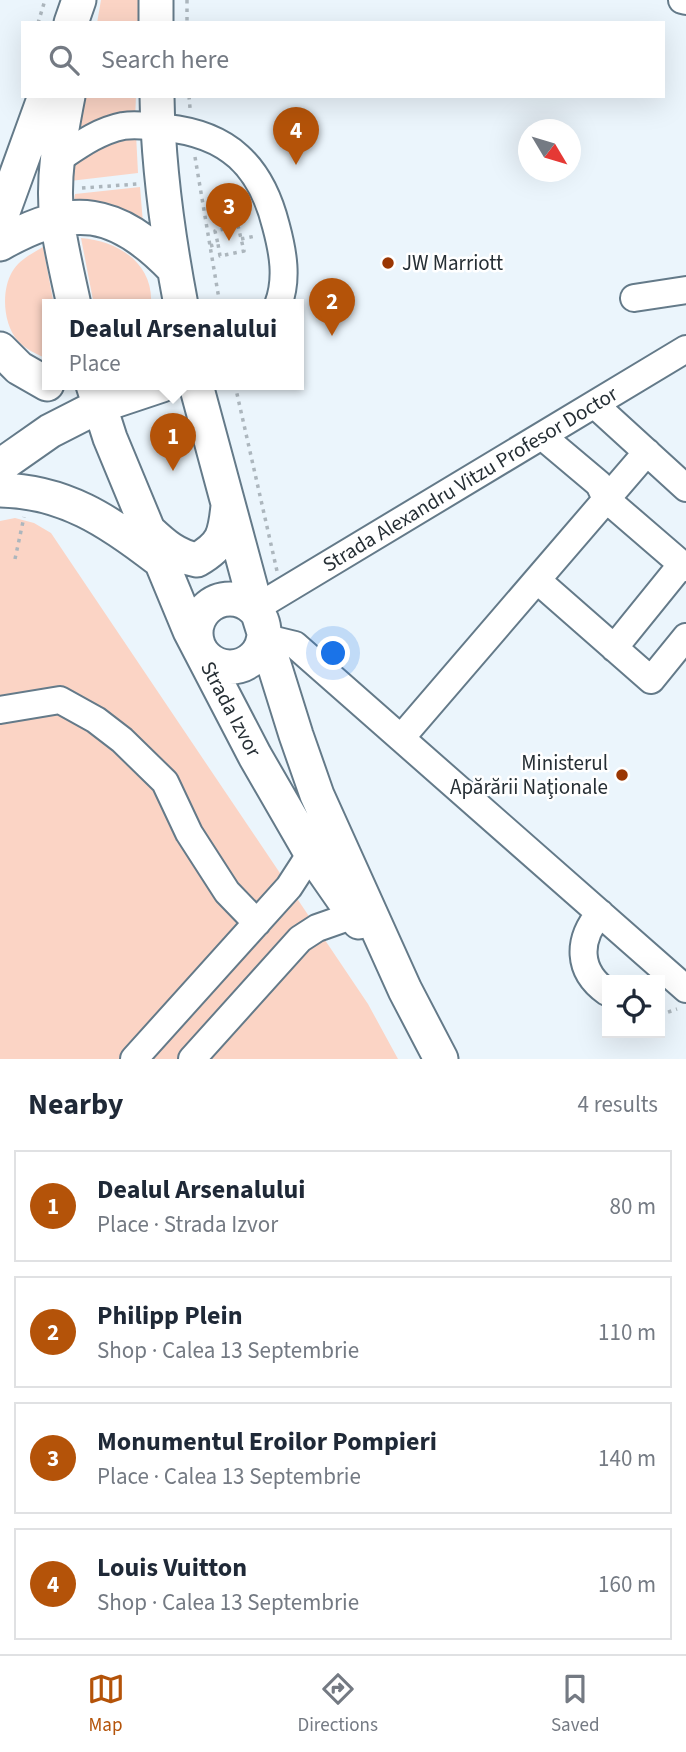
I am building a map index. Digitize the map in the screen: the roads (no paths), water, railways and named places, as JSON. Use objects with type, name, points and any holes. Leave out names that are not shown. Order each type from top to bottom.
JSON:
[{"type":"main road","points":[[72,21],[79,0]]},
{"type":"main road","points":[[83,21],[88,0]]},
{"type":"main road","points":[[156,0],[156,21]]},
{"type":"main road","points":[[0,220],[43,98]]},
{"type":"main road","points":[[68,98],[56,189],[73,299]]},
{"type":"main road","points":[[157,112],[163,181],[180,299]]},
{"type":"main road","points":[[0,244],[37,224],[56,189]]},
{"type":"main road","points":[[56,189],[92,218],[115,223],[154,248],[174,270]]},
{"type":"main road","points":[[0,349],[19,368],[42,381]]},
{"type":"main road","points":[[72,390],[96,395],[129,390]]},
{"type":"main road","name":"Strada Izvor","points":[[197,390],[228,506],[263,616],[296,735],[317,795],[405,990],[441,1059]]},
{"type":"main road","points":[[0,466],[96,395]]},
{"type":"main road","name":"Strada Izvor","points":[[96,395],[159,560],[198,646],[255,755],[311,853],[405,990]]},
{"type":"main road","points":[[0,490],[28,491],[70,503],[115,526],[159,560]]},
{"type":"main road","points":[[147,530],[169,549],[182,557],[197,561],[212,552],[221,541],[226,529],[228,506]]},
{"type":"main road","points":[[221,600],[244,602],[263,616],[263,639],[253,658],[233,667],[212,662],[203,655],[198,646],[195,635],[202,613],[221,600]]},
{"type":"street","points":[[56,189],[94,135],[157,112],[225,146],[255,173],[270,203],[283,256],[283,283],[279,299]]},
{"type":"street","points":[[634,299],[686,290]]},
{"type":"street","name":"Strada Alexandru Vitzu Profesor Doctor","points":[[263,616],[542,436],[686,349]]},
{"type":"street","points":[[595,405],[686,488]]},
{"type":"street","points":[[542,436],[599,484],[606,499],[684,566],[614,648]]},
{"type":"street","points":[[401,738],[647,452]]},
{"type":"street","points":[[537,580],[651,680],[686,637]]},
{"type":"street","points":[[263,616],[600,913],[673,985]]},
{"type":"street","points":[[0,710],[60,700],[96,720],[122,740],[165,782],[189,833],[227,892],[257,923]]},
{"type":"street","points":[[134,1059],[289,887],[311,853]]},
{"type":"street","points":[[600,913],[590,924],[584,938],[583,953],[586,968],[602,988]]},
{"type":"street","points":[[192,1059],[300,939],[317,928],[354,915]]},
{"type":"place","name":"Louis Vuitton","points":[[296,165]]},
{"type":"place","name":"Monumentul Eroilor Pompieri","points":[[229,241]]},
{"type":"place","name":"JW Marriott","points":[[388,263]]},
{"type":"place","name":"Philipp Plein","points":[[332,336]]},
{"type":"place","name":"Dealul Arsenalului","points":[[173,471]]},
{"type":"place","name":"Ministerul Apărării Naţionale","points":[[622,775]]}]
